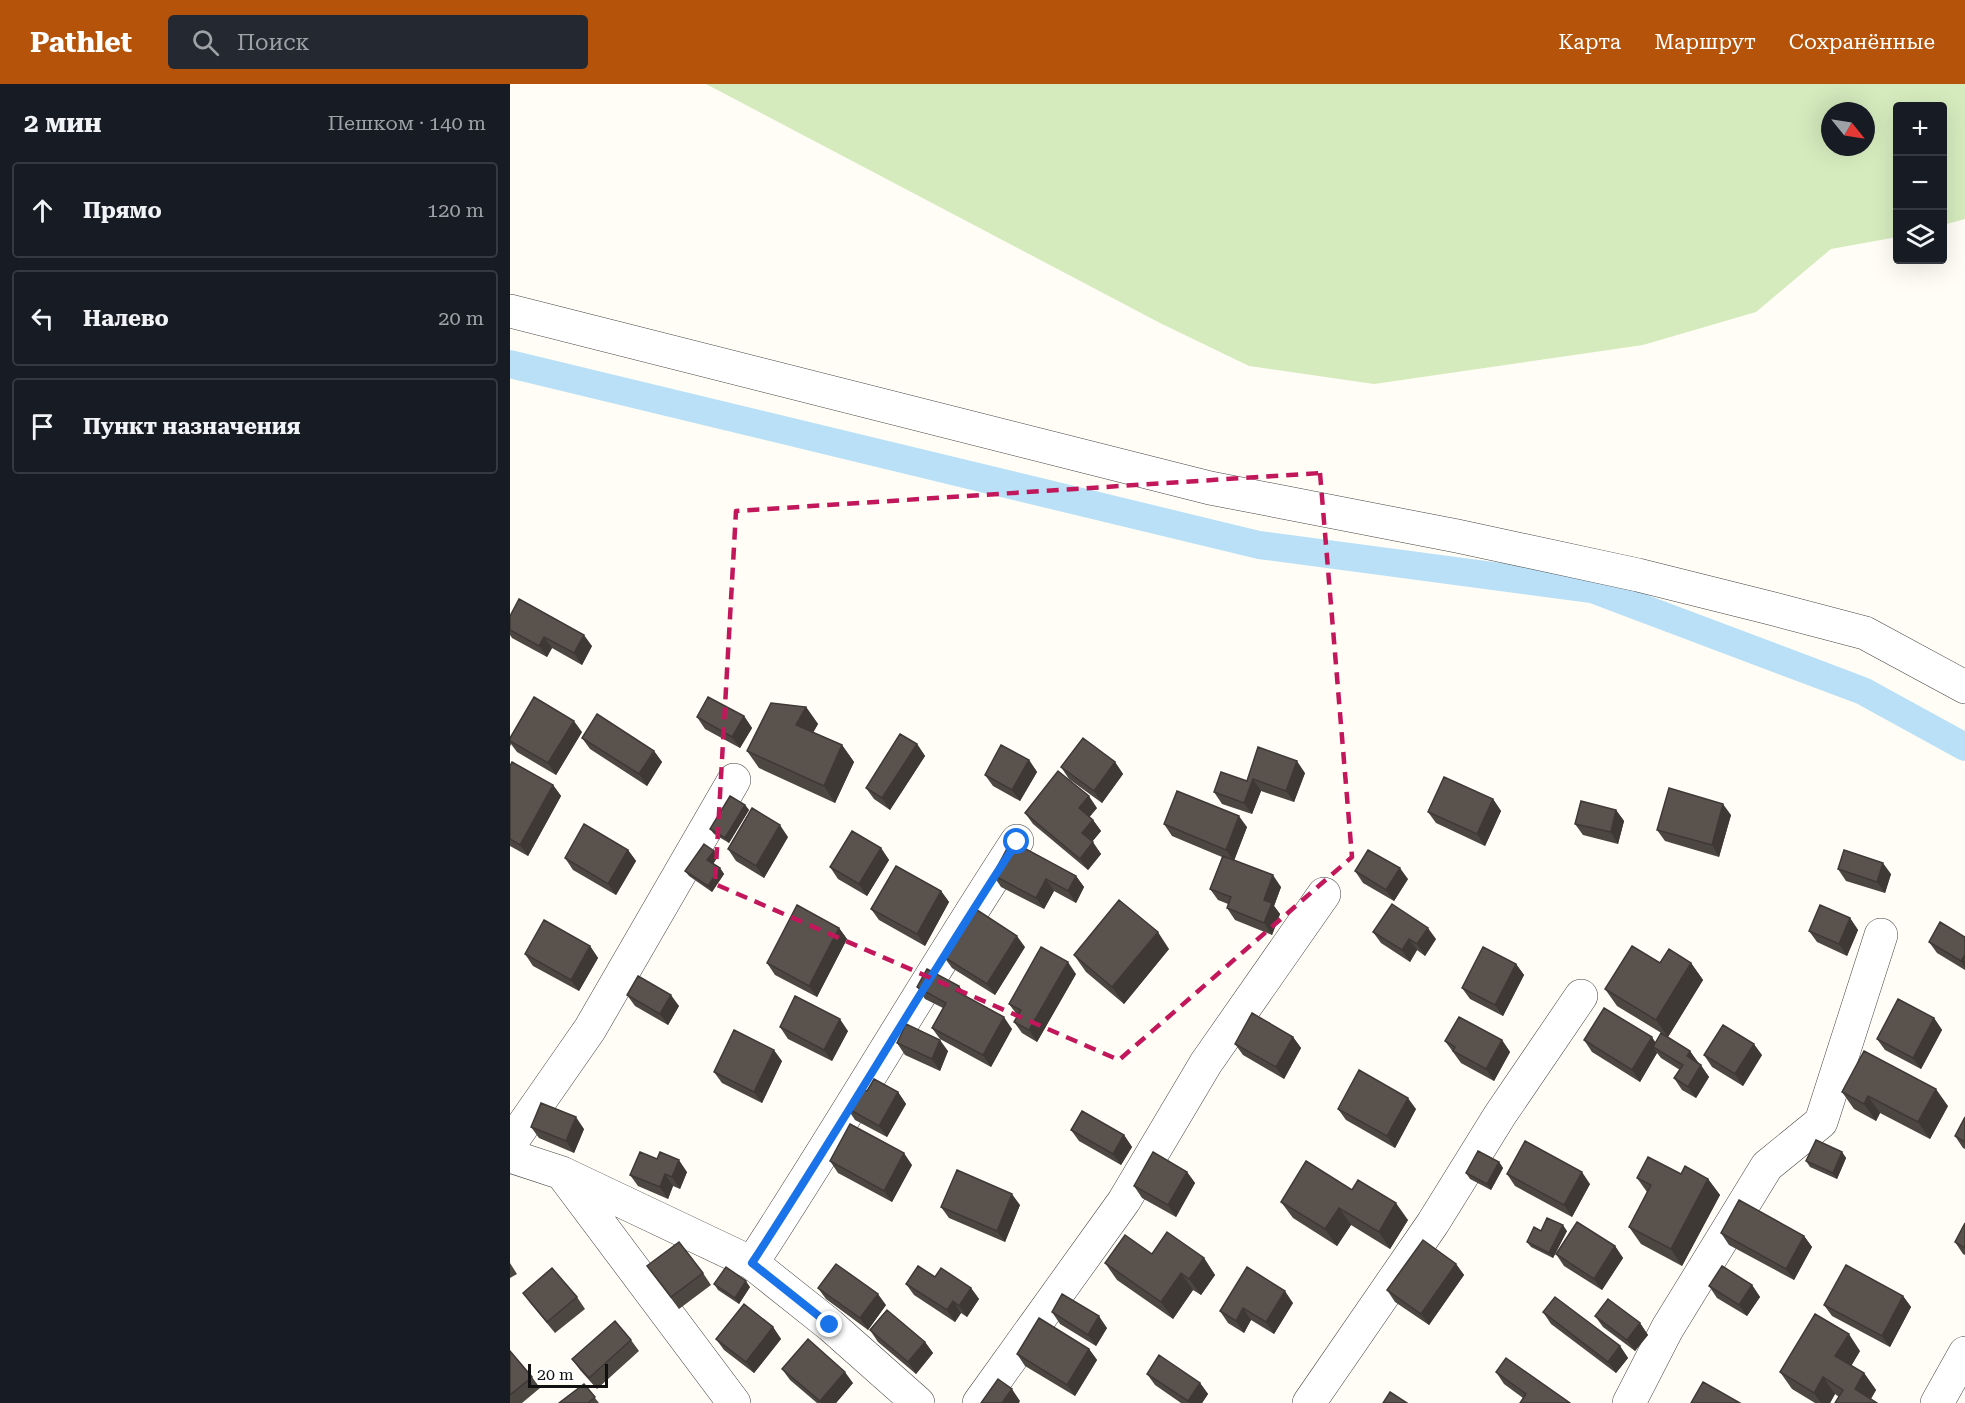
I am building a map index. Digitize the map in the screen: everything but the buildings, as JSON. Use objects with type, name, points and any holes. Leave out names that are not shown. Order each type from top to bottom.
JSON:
[{"type":"street","points":[[510,311],[1210,488],[1468,538],[1638,575],[1780,611],[1865,633],[1965,687]]},
{"type":"street","points":[[510,1144],[590,1029],[734,780]]},
{"type":"street","points":[[752,1263],[862,1089],[936,964],[1017,842]]},
{"type":"street","points":[[979,1403],[1124,1201],[1206,1063],[1324,894]]},
{"type":"street","points":[[1629,1403],[1667,1329],[1767,1166],[1821,1122],[1881,935]]},
{"type":"street","points":[[1310,1403],[1433,1223],[1500,1115],[1581,996]]},
{"type":"street","points":[[510,1156],[562,1173],[752,1263],[830,1325],[918,1403]]},
{"type":"street","points":[[562,1173],[734,1403]]},
{"type":"street","points":[[1937,1403],[1965,1353]]},
{"type":"highlighted area","points":[[1320,473],[1352,857],[1119,1060],[715,884],[736,511]]},
{"type":"green space","points":[[706,84],[1965,84],[1965,219],[1947,224],[1947,102],[1893,102],[1893,238],[1831,249],[1756,312],[1643,345],[1374,384],[1249,366],[1160,323]]},
{"type":"waterway","points":[[510,364],[1259,545],[1592,589],[1863,691],[1965,747]]},
{"type":"route","points":[[830,1325],[752,1263],[875,1069],[936,964],[1017,842]]}]
